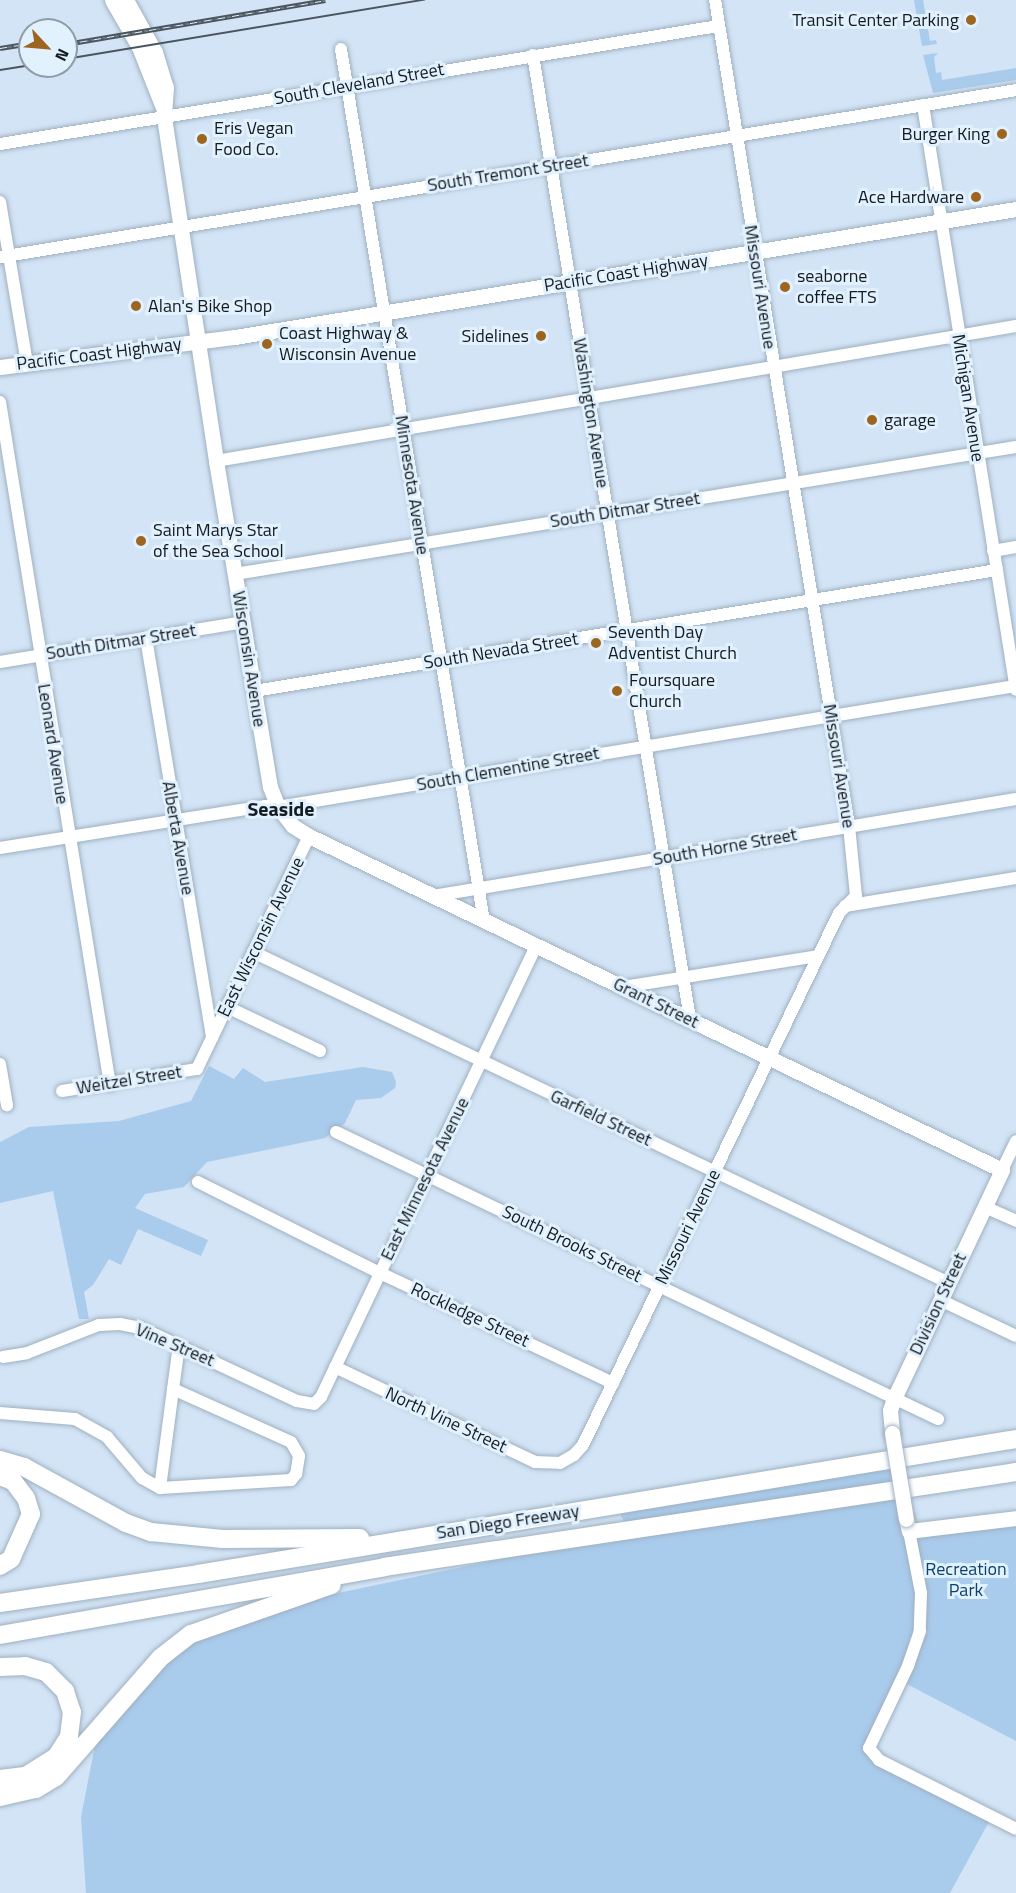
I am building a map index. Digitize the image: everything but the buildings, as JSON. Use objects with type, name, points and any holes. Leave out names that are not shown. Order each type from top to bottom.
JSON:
[{"type":"highway","name":"San Diego Freeway","points":[[0,1603],[1016,1439]]},
{"type":"highway","points":[[0,1460],[24,1467],[126,1523],[151,1532],[223,1539],[416,1537]]},
{"type":"highway","name":"San Diego Freeway","points":[[0,1635],[384,1567],[1016,1472]]},
{"type":"highway","points":[[0,1476],[13,1481],[26,1498],[31,1514],[11,1559],[0,1566]]},
{"type":"highway","points":[[967,1478],[1016,1481]]},
{"type":"highway","points":[[0,1797],[36,1789],[56,1777],[160,1658],[191,1634],[384,1567]]},
{"type":"highway","points":[[0,1667],[25,1666],[46,1672],[65,1690],[72,1712],[69,1737],[56,1757],[25,1776],[0,1779]]},
{"type":"main road","name":"Wisconsin Avenue","points":[[112,0],[139,47],[164,113]]},
{"type":"main road","name":"Wisconsin Avenue","points":[[126,0],[163,74],[164,113],[180,227],[270,787],[278,807],[293,826],[309,837]]},
{"type":"main road","name":"Pacific Coast Highway","points":[[0,367],[235,337],[1016,209]]},
{"type":"main road","name":"Grant Street","points":[[309,837],[1002,1170]]},
{"type":"main road","name":"Division Street","points":[[908,1525],[898,1474],[890,1410],[1002,1170]]},
{"type":"main road","points":[[908,1525],[1016,1518]]},
{"type":"street","name":"Missouri Avenue","points":[[560,1463],[583,1445],[818,956],[845,906],[856,896],[858,889],[715,0]]},
{"type":"street","name":"South Cleveland Street","points":[[0,144],[164,113],[345,87],[718,26]]},
{"type":"street","name":"Minnesota Avenue","points":[[341,49],[345,87],[484,921]]},
{"type":"street","name":"Washington Avenue","points":[[533,55],[690,1019]]},
{"type":"street","name":"South Tremont Street","points":[[4,256],[1016,90]]},
{"type":"street","name":"Michigan Avenue","points":[[923,105],[958,336],[1013,658],[1016,688]]},
{"type":"street","points":[[0,202],[4,256],[27,363]]},
{"type":"street","points":[[216,461],[1016,327]]},
{"type":"street","name":"Leonard Avenue","points":[[0,402],[39,656],[110,1085]]},
{"type":"street","name":"South Ditmar Street","points":[[235,574],[1016,447]]},
{"type":"street","points":[[993,551],[1016,547]]},
{"type":"street","name":"South Nevada Street","points":[[254,691],[997,570]]},
{"type":"street","name":"South Ditmar Street","points":[[0,662],[243,622]]},
{"type":"street","name":"Alberta Avenue","points":[[146,638],[213,1038]]},
{"type":"street","name":"South Clementine Street","points":[[0,848],[265,806],[278,807],[831,715],[1016,688]]},
{"type":"street","name":"South Horne Street","points":[[433,896],[1016,799]]},
{"type":"street","name":"East Wisconsin Avenue","points":[[213,1038],[309,837]]},
{"type":"street","points":[[845,906],[1016,878]]},
{"type":"street","name":"East Minnesota Avenue","points":[[307,1405],[321,1397],[536,946]]},
{"type":"street","name":"Garfield Street","points":[[253,952],[949,1283]]},
{"type":"street","points":[[623,987],[818,956]]},
{"type":"street","points":[[227,1006],[320,1051]]},
{"type":"street","name":"Weitzel Street","points":[[62,1091],[197,1069],[213,1038]]},
{"type":"street","points":[[0,1064],[7,1105]]},
{"type":"street","name":"South Brooks Street","points":[[336,1131],[938,1419]]},
{"type":"street","name":"Division Street","points":[[1002,1170],[1016,1141]]},
{"type":"street","name":"Rockledge Street","points":[[198,1182],[380,1273],[613,1383]]},
{"type":"street","points":[[986,1207],[1016,1221]]},
{"type":"street","points":[[940,1300],[1016,1336]]},
{"type":"street","name":"Vine Street","points":[[1,1357],[27,1353],[99,1325],[141,1328],[307,1405]]},
{"type":"street","points":[[160,1488],[179,1345]]},
{"type":"street","name":"North Vine Street","points":[[335,1367],[535,1462],[560,1463]]},
{"type":"street","points":[[0,1413],[75,1419],[107,1437],[142,1478],[160,1488],[291,1480],[299,1456],[291,1442],[173,1389]]},
{"type":"street","points":[[908,1525],[921,1593],[920,1630],[908,1666],[869,1748],[879,1760],[1016,1829]]},
{"type":"green space","points":[[914,0],[923,0],[930,41],[936,40],[937,44],[922,46]]},
{"type":"green space","points":[[938,53],[934,57],[936,73],[941,72],[942,80],[1016,68],[1016,80],[933,93],[923,55]]},
{"type":"green space","points":[[209,1066],[234,1079],[243,1068],[265,1082],[363,1067],[392,1072],[396,1082],[395,1088],[381,1098],[356,1100],[345,1123],[325,1138],[207,1162],[184,1187],[145,1194],[135,1208],[208,1240],[201,1256],[138,1229],[121,1265],[109,1259],[93,1285],[84,1292],[89,1319],[79,1319],[53,1191],[0,1203],[0,1142],[29,1127],[119,1121],[191,1101]]},
{"type":"green space","name":"Recreation Park","points":[[894,1457],[908,1524],[1016,1518],[1016,1741],[901,1681],[871,1749],[991,1818],[950,1893],[86,1893],[81,1817],[97,1735],[168,1652],[295,1602],[630,1532],[613,1501]]},
{"type":"tram line","points":[[78,57],[424,0]]},
{"type":"tram line","points":[[0,70],[18,67]]},
{"type":"railway","points":[[78,42],[325,0]]},
{"type":"railway","points":[[0,48],[18,45]]},
{"type":"place","name":"Transit Center Parking","points":[[971,20]]},
{"type":"place","name":"Burger King","points":[[1002,134]]},
{"type":"place","name":"Eris Vegan Food Co.","points":[[202,139]]},
{"type":"place","name":"Ace Hardware","points":[[976,197]]},
{"type":"place","name":"seaborne coffee FTS","points":[[785,287]]},
{"type":"place","name":"Alan's Bike Shop","points":[[136,306]]},
{"type":"place","name":"Sidelines","points":[[541,336]]},
{"type":"place","name":"Coast Highway & Wisconsin Avenue","points":[[267,344]]},
{"type":"place","name":"garage","points":[[872,420]]},
{"type":"place","name":"Saint Marys Star of the Sea School","points":[[141,541]]},
{"type":"place","name":"Seventh Day Adventist Church","points":[[596,643]]},
{"type":"place","name":"Foursquare Church","points":[[617,691]]},
{"type":"district","name":"Seaside","points":[[281,808]]}]
